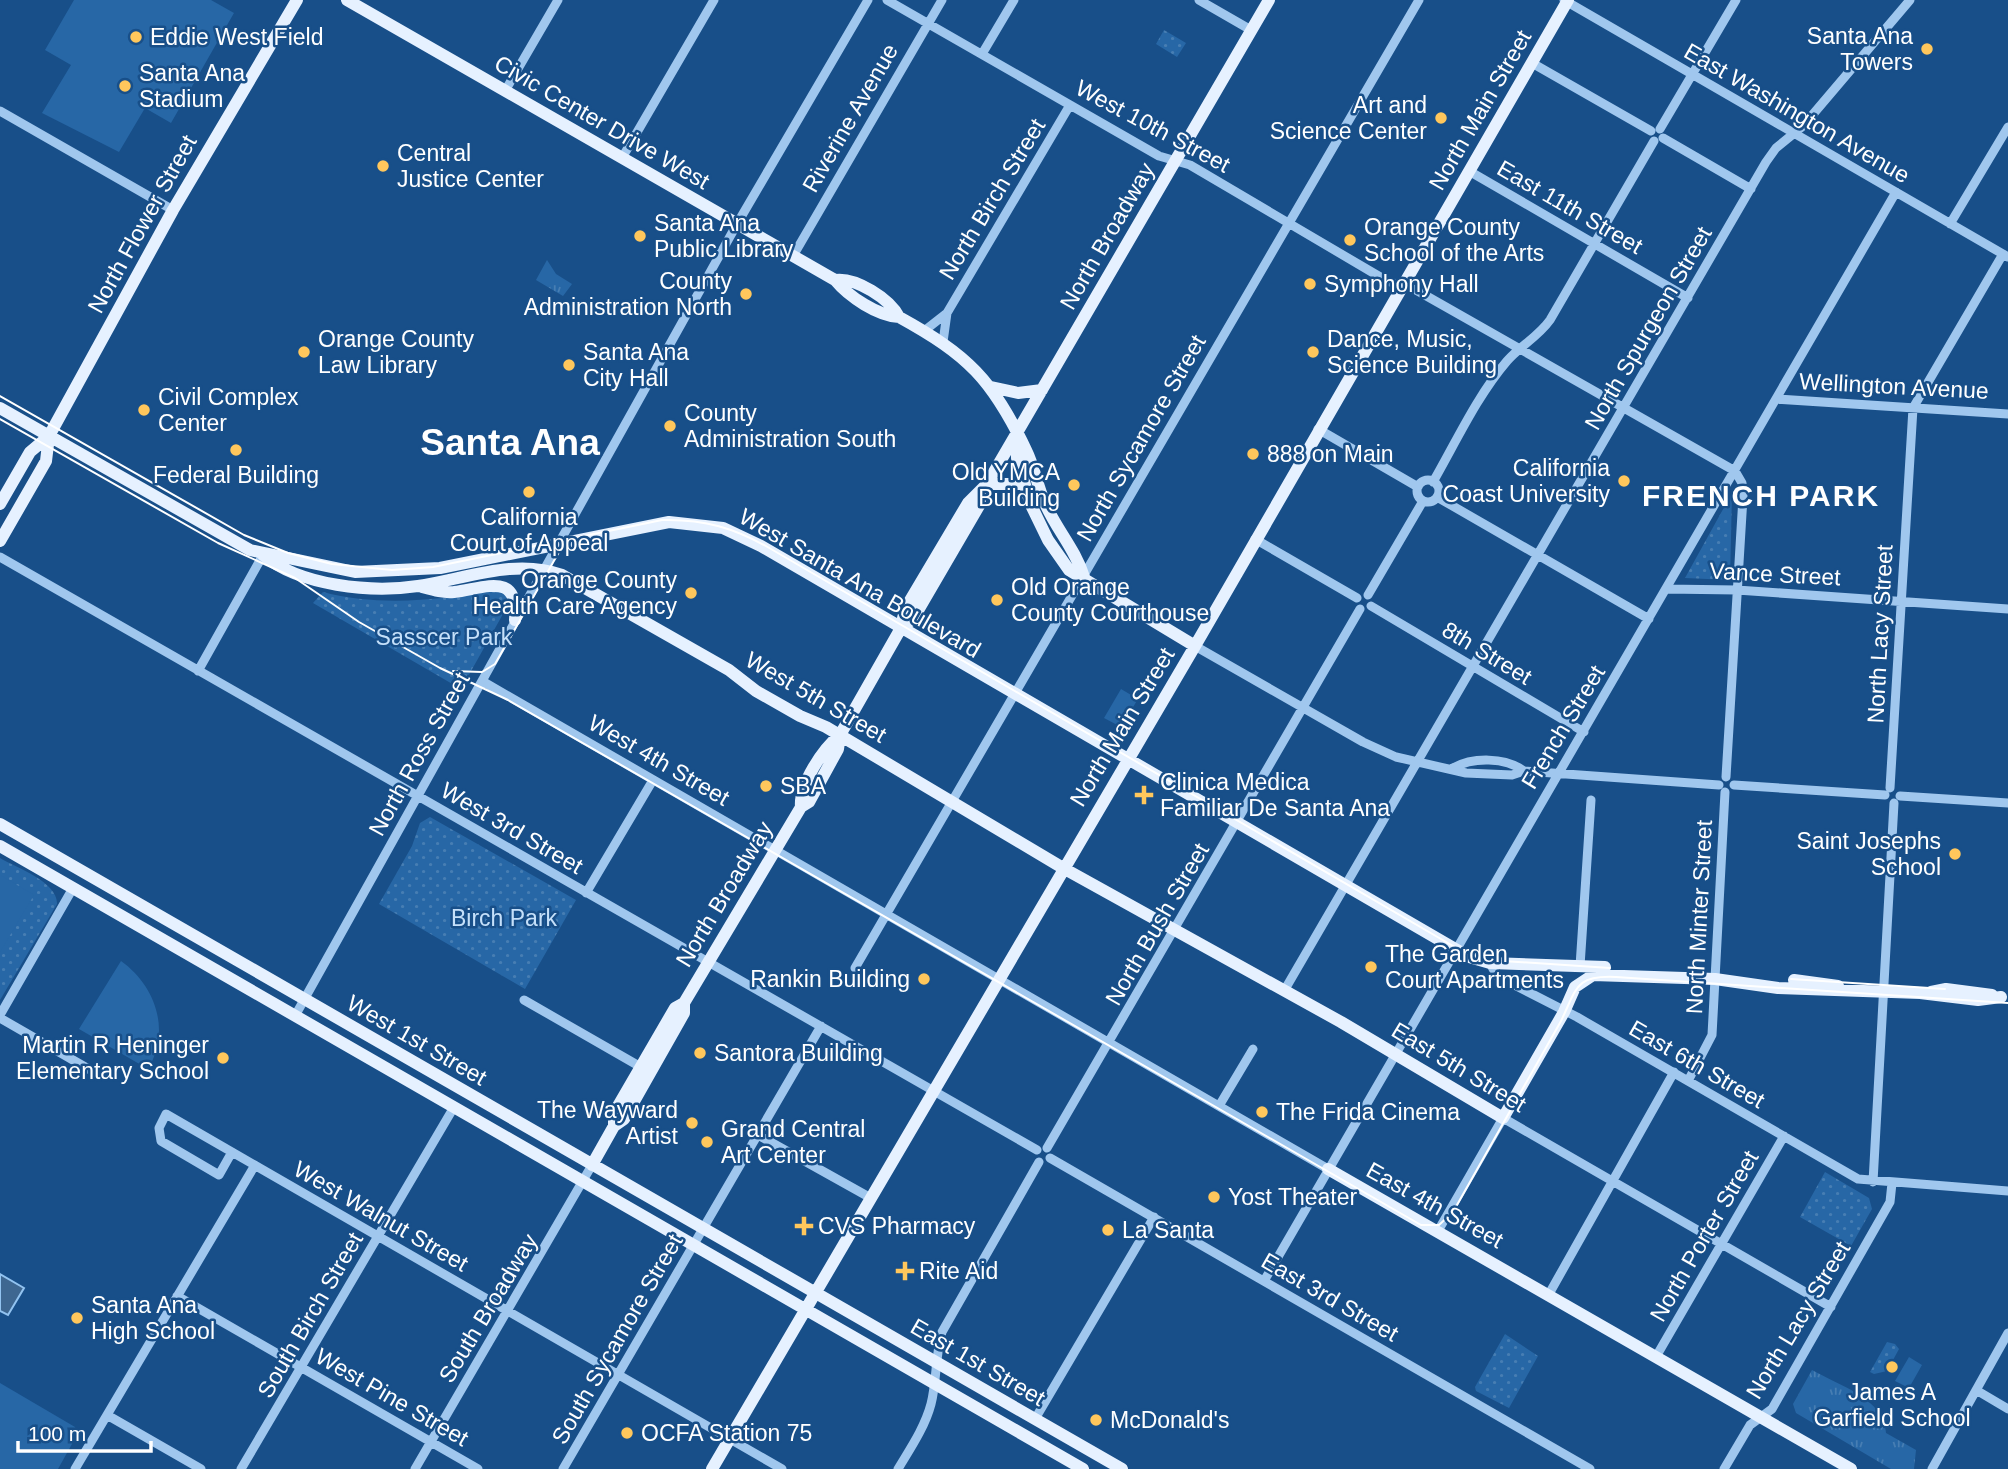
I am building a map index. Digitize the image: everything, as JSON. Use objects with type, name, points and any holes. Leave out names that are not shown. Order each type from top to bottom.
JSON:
[{"type":"main road","name":"North Flower Street","points":[[0,504],[30,452],[49,436],[173,209],[297,0]]},
{"type":"main road","name":"Civic Center Drive West","points":[[347,0],[793,256],[841,279],[845,292],[889,317],[900,317],[943,342],[968,361],[992,387],[1026,449],[1057,528],[1077,555],[1084,576]]},
{"type":"main road","name":"North Broadway","points":[[592,1165],[614,1126],[624,1119],[646,1070],[684,1013],[684,1003],[775,849],[801,807],[809,802],[838,749],[840,735],[901,628],[903,613],[968,503],[984,489],[1269,0]]},
{"type":"main road","name":"North Main Street","points":[[712,1469],[869,1197],[1195,646],[1566,1]]},
{"type":"main road","points":[[992,387],[1018,393],[1042,390]]},
{"type":"main road","name":"West Santa Ana Boulevard","points":[[0,408],[263,555],[278,567],[324,581],[368,586],[418,586],[504,570],[544,569]]},
{"type":"main road","name":"Civic Center Drive West","points":[[1016,434],[1017,458],[1024,484],[1048,540],[1069,570],[1084,576],[1113,599],[1195,646]]},
{"type":"main road","name":"North Flower Street","points":[[0,541],[46,461],[49,436]]},
{"type":"main road","points":[[984,489],[1024,484]]},
{"type":"main road","name":"West Santa Ana Boulevard","points":[[263,555],[286,556],[355,572],[392,572],[440,568],[669,522],[723,528],[761,546],[1455,950],[1490,963],[1616,968],[1629,974]]},
{"type":"main road","name":"West 5th Street","points":[[544,569],[574,582],[729,670],[762,694],[953,800],[1063,868]]},
{"type":"main road","points":[[418,586],[440,592],[502,586],[511,593],[516,605],[515,620]]},
{"type":"main road","name":"West 1st Street","points":[[0,824],[814,1292]]},
{"type":"main road","name":"West 1st Street","points":[[0,846],[805,1308]]},
{"type":"main road","name":"East 5th Street","points":[[1063,868],[1395,1054],[1503,1118]]},
{"type":"main road","points":[[1503,1118],[1564,1012],[1575,987],[1592,975],[1629,974],[1751,982],[1773,979],[1822,982],[1849,989],[1978,1000],[2004,998]]},
{"type":"main road","name":"East 4th Street","points":[[1328,1169],[1657,1355],[1851,1469]]},
{"type":"main road","name":"East 1st Street","points":[[814,1292],[1122,1469]]},
{"type":"main road","name":"East 1st Street","points":[[805,1308],[1083,1469]]},
{"type":"street","points":[[505,91],[558,0]]},
{"type":"street","points":[[622,158],[714,0]]},
{"type":"street","name":"North Ross Street","points":[[295,1016],[737,224],[868,0]]},
{"type":"street","name":"West 10th Street","points":[[887,0],[1160,156],[1189,164],[1387,281],[1416,290],[1735,471]]},
{"type":"street","name":"Riverine Avenue","points":[[793,256],[942,0]]},
{"type":"street","points":[[982,54],[1014,0]]},
{"type":"street","points":[[1199,0],[1251,30]]},
{"type":"street","name":"North Sycamore Street","points":[[855,968],[1419,0]]},
{"type":"street","points":[[1433,482],[1493,381],[1510,358],[1522,350],[1550,320],[1736,0]]},
{"type":"street","name":"North Spurgeon Street","points":[[1284,991],[1776,148],[1794,134],[1847,76],[1910,0]]},
{"type":"street","name":"East Washington Avenue","points":[[1566,1],[2005,255]]},
{"type":"street","points":[[1532,62],[1751,189]]},
{"type":"street","name":"North Birch Street","points":[[924,331],[947,313],[1070,105]]},
{"type":"street","points":[[0,111],[173,209]]},
{"type":"street","points":[[1950,224],[2008,127]]},
{"type":"street","name":"East 11th Street","points":[[1469,171],[1688,298]]},
{"type":"street","name":"French Street","points":[[1264,1281],[1896,192]]},
{"type":"street","name":"North Lacy Street","points":[[1888,792],[1913,408],[2005,255]]},
{"type":"street","name":"North Birch Street","points":[[943,342],[947,313]]},
{"type":"street","name":"Wellington Avenue","points":[[1776,399],[2008,414]]},
{"type":"street","points":[[1318,429],[1418,486]]},
{"type":"street","points":[[1722,788],[1726,777],[1743,497],[1742,483],[1735,471]]},
{"type":"street","points":[[1426,480],[1433,482],[1439,490],[1437,497],[1429,502],[1423,500],[1419,496],[1418,486],[1426,480]]},
{"type":"street","points":[[1437,497],[1648,620]]},
{"type":"street","points":[[1255,540],[1357,598],[1368,595],[1423,500]]},
{"type":"street","points":[[198,671],[263,555]]},
{"type":"street","name":"West 3rd Street","points":[[0,557],[933,1090]]},
{"type":"street","name":"Vance Street","points":[[1667,589],[1737,590],[2008,609]]},
{"type":"street","points":[[1357,598],[1360,609],[1371,606],[1372,601],[1368,595]]},
{"type":"street","name":"8th Street","points":[[1371,606],[1584,732]]},
{"type":"street","name":"North Bush Street","points":[[1049,1153],[1360,609]]},
{"type":"street","points":[[1195,646],[1363,742],[1415,763],[1453,768],[1466,773],[1513,775],[1524,771],[1722,788],[1734,785],[1888,792],[1896,789],[1873,1182]]},
{"type":"street","name":"West 4th Street","points":[[482,681],[998,978]]},
{"type":"street","points":[[1726,777],[1732,779],[1734,785]]},
{"type":"street","points":[[586,892],[653,780]]},
{"type":"street","name":"North Minter Street","points":[[1688,1081],[1710,1042],[1722,788]]},
{"type":"street","points":[[1897,799],[2008,803]]},
{"type":"street","points":[[1580,966],[1591,800]]},
{"type":"street","points":[[73,888],[0,1017],[99,1075]]},
{"type":"street","name":"East 6th Street","points":[[1490,963],[1497,975],[1674,1072],[1858,1179],[2008,1191]]},
{"type":"street","name":"East 4th Street","points":[[998,978],[1328,1169]]},
{"type":"street","points":[[524,1000],[646,1070]]},
{"type":"street","points":[[704,1229],[821,1026]]},
{"type":"street","points":[[1219,1106],[1253,1049]]},
{"type":"street","points":[[1549,1294],[1674,1072]]},
{"type":"street","points":[[933,1090],[1037,1150],[1049,1153],[1046,1162],[1039,1162]]},
{"type":"street","name":"South Birch Street","points":[[241,1469],[454,1107]]},
{"type":"street","name":"West Walnut Street","points":[[232,1152],[219,1175],[161,1141],[159,1128],[166,1114],[378,1236],[508,1312],[782,1469]]},
{"type":"street","points":[[1438,1231],[1503,1118]]},
{"type":"street","name":"East 5th Street","points":[[1503,1118],[1831,1307]]},
{"type":"street","points":[[758,1135],[869,1197]]},
{"type":"street","name":"North Porter Street","points":[[1657,1355],[1784,1136]]},
{"type":"street","points":[[1037,1150],[1035,1155],[1039,1162]]},
{"type":"street","name":"East 3rd Street","points":[[1049,1153],[1154,1217],[1590,1469]]},
{"type":"street","points":[[898,1469],[922,1427],[931,1403],[942,1332],[1039,1162]]},
{"type":"street","points":[[75,1469],[255,1165]]},
{"type":"street","name":"South Broadway","points":[[415,1469],[584,1183],[592,1165]]},
{"type":"street","name":"North Lacy Street","points":[[1724,1469],[1750,1425],[1772,1409],[1890,1202],[1892,1183]]},
{"type":"street","points":[[1035,1419],[1154,1217]]},
{"type":"street","name":"South Sycamore Street","points":[[563,1469],[704,1229]]},
{"type":"street","name":"West Pine Street","points":[[177,1296],[478,1469]]},
{"type":"street","points":[[1932,1469],[2008,1333]]},
{"type":"street","points":[[1976,1390],[2008,1409]]},
{"type":"street","points":[[107,1415],[201,1469]]},
{"type":"green space","name":"Santa Ana Stadium","points":[[74,0],[211,0],[234,13],[171,123],[145,108],[119,152],[42,113],[71,65],[45,50]]},
{"type":"green space","points":[[1164,30],[1186,43],[1177,57],[1156,44]]},
{"type":"green space","points":[[547,260],[556,274],[572,284],[563,296],[536,280]]},
{"type":"green space","name":"FRENCH PARK","points":[[1732,493],[1730,580],[1685,578]]},
{"type":"green space","name":"Sasscer Park","points":[[498,590],[506,596],[508,605],[461,689],[313,603],[323,592],[388,601],[454,597]]},
{"type":"green space","points":[[1121,689],[1138,699],[1121,727],[1104,718]]},
{"type":"green space","name":"Birch Park","points":[[430,817],[576,900],[525,989],[379,904],[412,846],[420,823]]},
{"type":"green space","points":[[0,858],[44,882],[56,896],[57,904],[0,1000]]},
{"type":"green space","points":[[0,875],[34,895],[0,952]]},
{"type":"green space","points":[[121,961],[143,983],[156,1010],[158,1040],[148,1069],[79,1029]]},
{"type":"green space","points":[[1825,1172],[1869,1198],[1872,1209],[1851,1246],[1800,1217]]},
{"type":"green space","points":[[1505,1334],[1538,1356],[1509,1408],[1476,1391],[1475,1387]]},
{"type":"green space","points":[[1887,1342],[1895,1344],[1899,1349],[1887,1371],[1874,1374],[1870,1372]]},
{"type":"green space","points":[[1909,1357],[1922,1365],[1909,1388],[1895,1381]]},
{"type":"green space","points":[[1812,1370],[1869,1402],[1884,1421],[1886,1433],[1916,1450],[1914,1469],[1891,1469],[1796,1413],[1793,1404]]},
{"type":"green space","points":[[0,1383],[75,1427],[77,1435],[58,1469],[0,1469]]},
{"type":"shaded area","points":[[0,1274],[24,1288],[8,1315],[0,1311]]},
{"type":"tram line","points":[[0,396],[244,535],[288,553],[332,564],[392,570],[433,567],[662,520],[692,521],[732,530],[771,549],[1465,953],[1488,960],[1610,968]]},
{"type":"tram line","points":[[0,419],[218,543],[295,578],[359,622],[440,668],[508,700],[1421,1225],[1439,1225],[1453,1212],[1575,992],[1585,981],[1592,978],[1616,977],[2008,1003]]},
{"type":"tram line","points":[[453,671],[482,672],[495,664],[559,552],[573,539]]},
{"type":"tram line","points":[[1791,979],[1945,989]]},
{"type":"place","name":"Eddie West Field","points":[[136,37]]},
{"type":"place","name":"Santa Ana Towers","points":[[1927,49]]},
{"type":"place","name":"Santa Ana Stadium","points":[[125,86]]},
{"type":"place","name":"Art and Science Center","points":[[1441,118]]},
{"type":"place","name":"Central Justice Center","points":[[383,166]]},
{"type":"place","name":"Santa Ana Public Library","points":[[640,236]]},
{"type":"place","name":"Orange County School of the Arts","points":[[1350,240]]},
{"type":"place","name":"Symphony Hall","points":[[1310,284]]},
{"type":"place","name":"County Administration North","points":[[746,294]]},
{"type":"place","name":"Orange County Law Library","points":[[304,352]]},
{"type":"place","name":"Dance, Music, Science Building","points":[[1313,352]]},
{"type":"place","name":"Santa Ana City Hall","points":[[569,365]]},
{"type":"place","name":"Civil Complex Center","points":[[144,410]]},
{"type":"place","name":"County Administration South","points":[[670,426]]},
{"type":"place","name":"Federal Building","points":[[236,450]]},
{"type":"place","name":"888 on Main","points":[[1253,454]]},
{"type":"place","name":"California Coast University","points":[[1624,481]]},
{"type":"place","name":"Old YMCA Building","points":[[1074,485]]},
{"type":"place","name":"California Court of Appeal","points":[[529,492]]},
{"type":"place","name":"Orange County Health Care Agency","points":[[691,593]]},
{"type":"place","name":"Old Orange County Courthouse","points":[[997,600]]},
{"type":"place","name":"SBA","points":[[766,786]]},
{"type":"place","name":"Clinica Medica Familiar De Santa Ana","points":[[1144,795]]},
{"type":"place","name":"Saint Josephs School","points":[[1955,854]]},
{"type":"place","name":"The Garden Court Apartments","points":[[1371,967]]},
{"type":"place","name":"Rankin Building","points":[[924,979]]},
{"type":"place","name":"Santora Building","points":[[700,1053]]},
{"type":"place","name":"Martin R Heninger Elementary School","points":[[223,1058]]},
{"type":"place","name":"The Frida Cinema","points":[[1262,1112]]},
{"type":"place","name":"The Wayward Artist","points":[[692,1123]]},
{"type":"place","name":"Grand Central Art Center","points":[[707,1142]]},
{"type":"place","name":"Yost Theater","points":[[1214,1197]]},
{"type":"place","name":"CVS Pharmacy","points":[[804,1226]]},
{"type":"place","name":"La Santa","points":[[1108,1230]]},
{"type":"place","name":"Rite Aid","points":[[905,1271]]},
{"type":"place","name":"Santa Ana High School","points":[[77,1318]]},
{"type":"place","name":"James A Garfield School","points":[[1892,1367]]},
{"type":"place","name":"McDonald's","points":[[1096,1420]]},
{"type":"place","name":"OCFA Station 75","points":[[627,1433]]},
{"type":"district","name":"Santa Ana","points":[[510,442]]},
{"type":"district","name":"FRENCH PARK","points":[[1761,495]]}]
